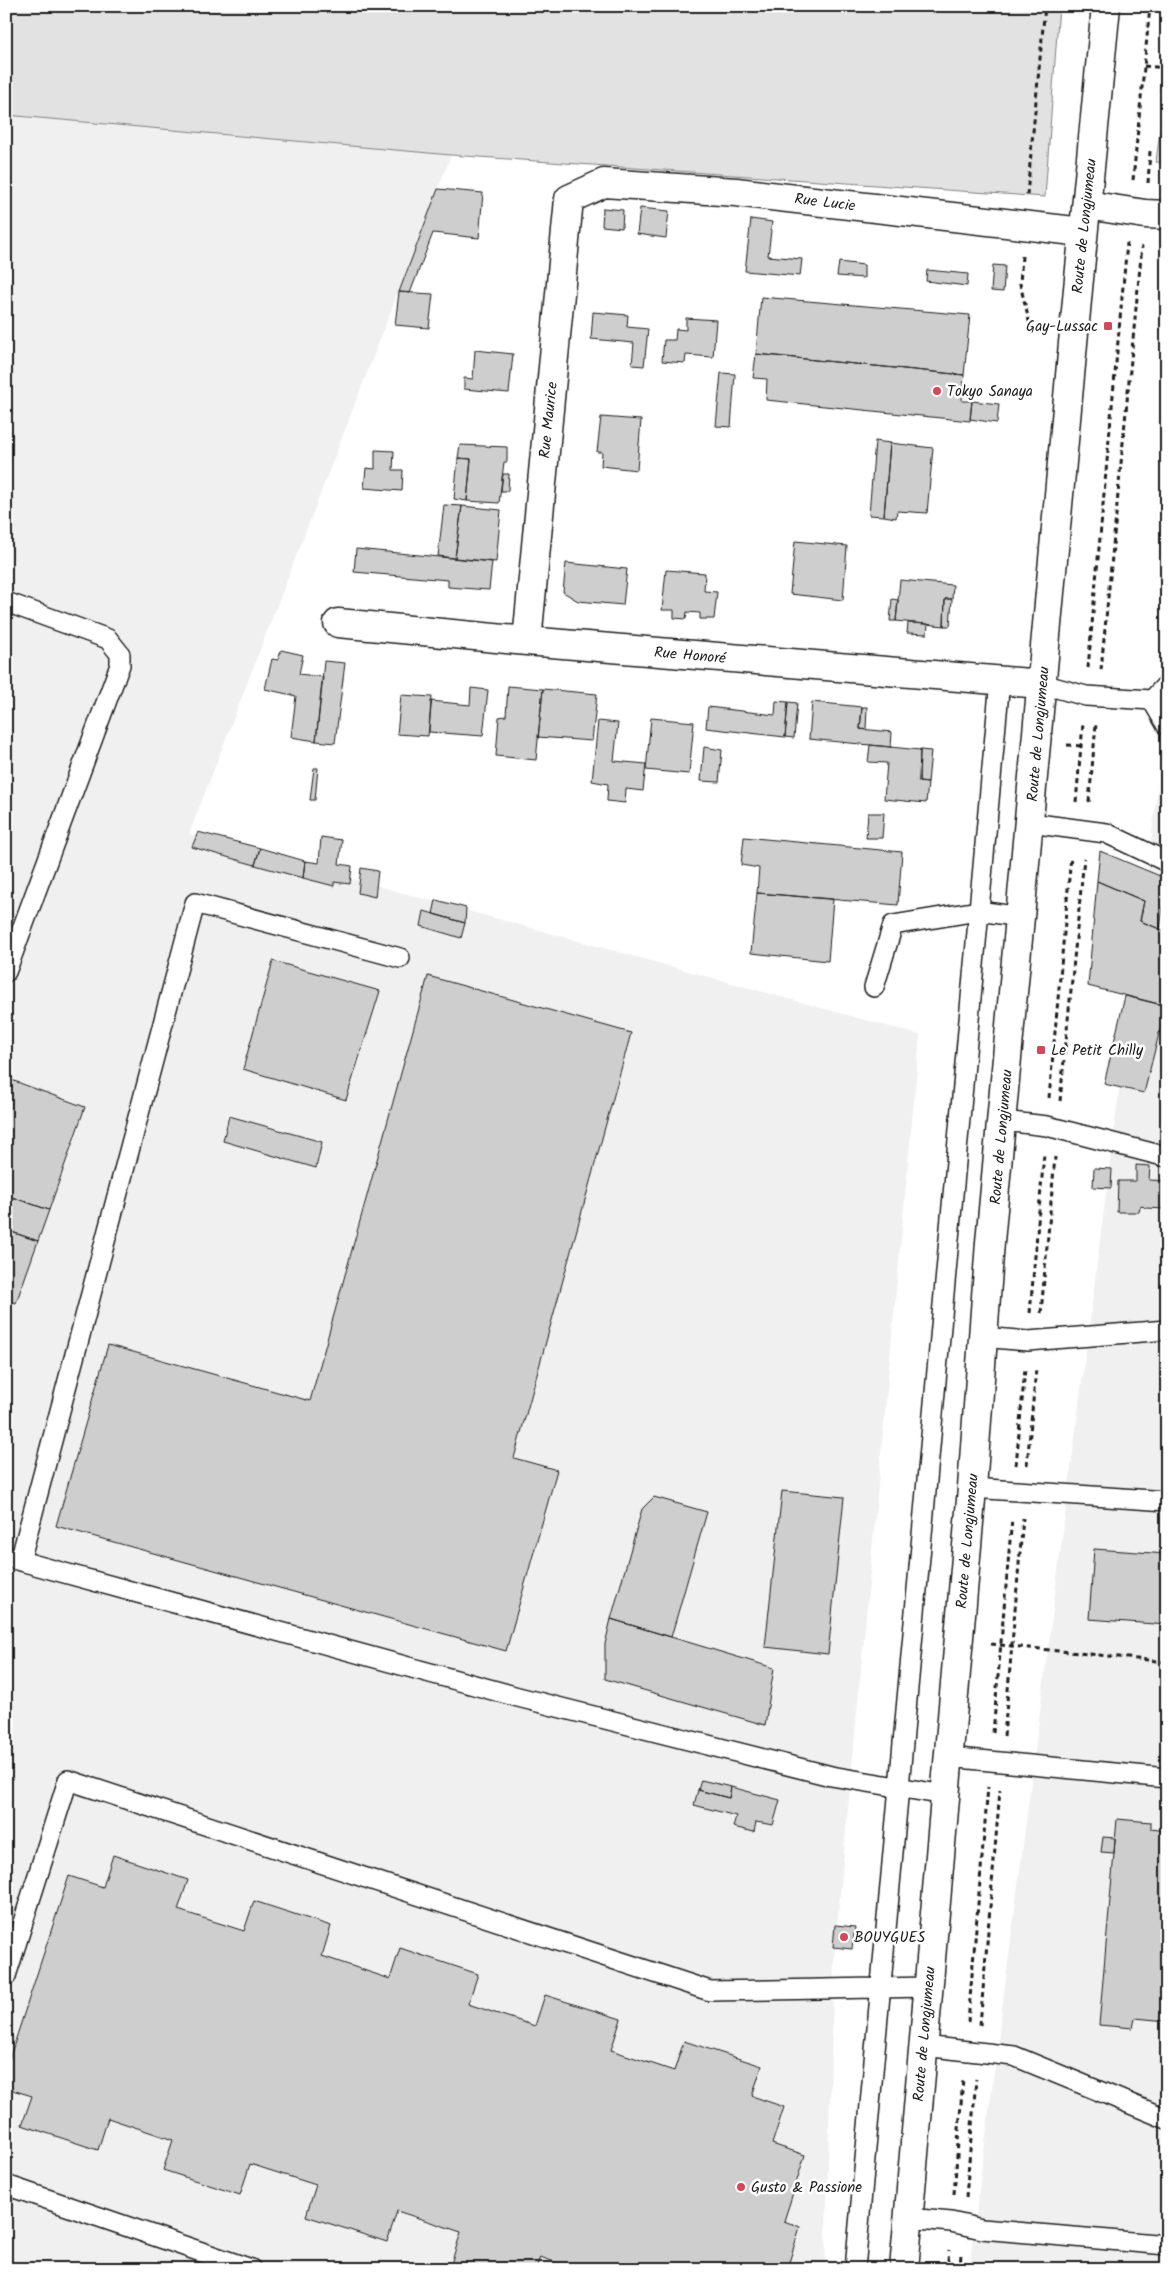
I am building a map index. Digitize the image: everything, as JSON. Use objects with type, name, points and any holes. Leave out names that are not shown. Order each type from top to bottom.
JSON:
[{"type":"street","name":"Route de Longjumeau","points":[[904,2269],[972,1488],[982,1337],[1106,6]]},
{"type":"street","name":"Rue Lucie","points":[[569,199],[604,184],[736,192],[1084,232]]},
{"type":"street","name":"Rue Maurice","points":[[527,641],[569,199]]},
{"type":"street","points":[[1086,205],[1156,214]]},
{"type":"street","name":"Rue Honoré","points":[[338,623],[527,641],[1042,684]]},
{"type":"lane","points":[[6,602],[108,639],[120,654],[120,665],[6,972]]},
{"type":"lane","points":[[855,2269],[1000,680]]},
{"type":"lane","points":[[1042,684],[1086,696],[1152,700]]},
{"type":"lane","points":[[1152,700],[1167,684]]},
{"type":"lane","points":[[1152,700],[1167,726]]},
{"type":"lane","points":[[1030,823],[1106,833],[1167,862]]},
{"type":"lane","points":[[400,958],[195,903],[13,1559],[518,1697],[831,1776],[945,1795]]},
{"type":"lane","points":[[874,988],[893,925],[978,911],[1022,917]]},
{"type":"lane","points":[[1003,1121],[1057,1129],[1167,1157]]},
{"type":"lane","points":[[982,1337],[1039,1341],[1167,1330]]},
{"type":"lane","points":[[972,1488],[1167,1501]]},
{"type":"lane","points":[[948,1757],[1167,1778]]},
{"type":"lane","points":[[6,1976],[68,1780],[710,1991],[928,1987]]},
{"type":"lane","points":[[923,2046],[1014,2056],[1167,2119]]},
{"type":"lane","points":[[6,2185],[250,2269]]},
{"type":"lane","points":[[908,2218],[982,2229],[1167,2245]]},
{"type":"path","points":[[1032,333],[1020,284],[1045,6]]},
{"type":"path","points":[[1144,66],[1167,68]]},
{"type":"path","points":[[960,2269],[1025,1492],[1098,696],[1156,214],[1150,151]]},
{"type":"path","points":[[958,1641],[1167,1662]]},
{"type":"shaded area","points":[[6,6],[1059,6],[1045,197],[451,155],[6,115]]},
{"type":"shaded area","points":[[1167,74],[1167,163],[1156,162]]},
{"type":"shaded area","points":[[6,115],[451,155],[189,834],[920,1035],[834,1959],[825,2269],[6,2269]]},
{"type":"shaded area","points":[[1167,715],[1167,2269],[970,2269],[971,2253]]},
{"type":"building","points":[[1161,79],[1167,79],[1166,93],[1160,92]]},
{"type":"building","points":[[438,189],[483,193],[479,238],[433,233],[410,293],[399,292]]},
{"type":"building","points":[[603,208],[623,210],[622,228],[602,226]]},
{"type":"building","points":[[640,208],[669,211],[666,238],[637,234]]},
{"type":"building","points":[[751,219],[772,222],[768,256],[802,259],[800,276],[745,271]]},
{"type":"building","points":[[839,262],[864,265],[864,278],[837,276]]},
{"type":"building","points":[[993,265],[1005,266],[1003,292],[991,291]]},
{"type":"building","points":[[927,270],[968,274],[967,286],[926,281]]},
{"type":"building","points":[[399,292],[433,294],[429,328],[395,325]]},
{"type":"building","points":[[761,297],[970,315],[964,375],[756,354]]},
{"type":"building","points":[[593,312],[628,315],[627,327],[648,329],[644,366],[632,365],[634,343],[591,339]]},
{"type":"building","points":[[686,318],[716,320],[713,357],[686,355],[685,363],[662,361],[664,340],[675,340],[676,329],[686,330]]},
{"type":"building","points":[[475,350],[513,354],[509,393],[464,389],[464,378],[473,379]]},
{"type":"building","points":[[756,354],[964,375],[962,401],[972,401],[970,421],[766,400],[767,379],[753,378]]},
{"type":"building","points":[[721,373],[735,374],[731,427],[716,426]]},
{"type":"building","points":[[972,401],[999,404],[997,423],[970,419]]},
{"type":"building","points":[[601,417],[641,420],[637,470],[601,466],[602,452],[597,452]]},
{"type":"building","points":[[875,441],[890,443],[884,516],[869,515]]},
{"type":"building","points":[[890,443],[933,448],[927,513],[897,511],[896,518],[884,516]]},
{"type":"building","points":[[460,445],[507,447],[507,462],[504,462],[499,503],[467,501],[471,459],[458,458]]},
{"type":"building","points":[[375,450],[394,451],[393,470],[403,470],[402,491],[364,488],[366,468],[375,469]]},
{"type":"building","points":[[458,458],[471,459],[467,501],[454,499]]},
{"type":"building","points":[[503,474],[509,474],[508,491],[501,491]]},
{"type":"building","points":[[444,505],[462,506],[455,558],[438,556]]},
{"type":"building","points":[[462,506],[501,510],[496,562],[455,558]]},
{"type":"building","points":[[795,541],[847,546],[843,600],[790,594]]},
{"type":"building","points":[[356,549],[492,562],[489,590],[448,587],[448,580],[354,572]]},
{"type":"building","points":[[566,563],[627,569],[623,605],[578,601],[563,592]]},
{"type":"building","points":[[666,570],[705,573],[704,591],[717,592],[714,619],[700,619],[700,613],[687,612],[686,619],[674,618],[674,610],[662,610]]},
{"type":"building","points":[[900,580],[953,585],[952,599],[945,599],[944,626],[896,621]]},
{"type":"building","points":[[892,599],[898,600],[896,621],[890,621]]},
{"type":"building","points":[[945,599],[952,599],[950,626],[944,626]]},
{"type":"building","points":[[908,623],[928,624],[927,634],[907,633]]},
{"type":"building","points":[[281,650],[303,655],[299,674],[323,677],[316,741],[291,737],[296,696],[265,689],[272,659],[278,660]]},
{"type":"building","points":[[324,661],[345,663],[335,743],[316,741]]},
{"type":"building","points":[[508,686],[543,689],[536,760],[496,756],[499,717],[506,716]]},
{"type":"building","points":[[471,688],[488,690],[483,736],[429,732],[431,701],[470,705]]},
{"type":"building","points":[[543,689],[597,694],[592,741],[538,737]]},
{"type":"building","points":[[401,695],[432,697],[428,736],[397,734]]},
{"type":"building","points":[[776,701],[788,702],[785,737],[706,728],[708,707],[775,715]]},
{"type":"building","points":[[788,702],[797,703],[794,738],[785,737]]},
{"type":"building","points":[[812,702],[862,707],[860,729],[892,732],[891,747],[809,739]]},
{"type":"building","points":[[862,707],[867,707],[866,730],[860,729]]},
{"type":"building","points":[[651,718],[694,722],[689,774],[646,770]]},
{"type":"building","points":[[598,721],[618,723],[614,761],[646,764],[643,791],[626,789],[625,803],[607,801],[608,784],[592,781]]},
{"type":"building","points":[[870,745],[920,750],[919,782],[928,783],[926,803],[884,799],[887,763],[868,762]]},
{"type":"building","points":[[704,747],[722,750],[719,782],[701,781]]},
{"type":"building","points":[[920,750],[931,751],[928,783],[919,782]]},
{"type":"building","points":[[314,768],[318,768],[315,800],[310,800]]},
{"type":"building","points":[[868,813],[884,813],[882,838],[866,838]]},
{"type":"building","points":[[198,832],[260,848],[255,865],[192,847]]},
{"type":"building","points":[[321,837],[342,840],[339,864],[352,866],[350,884],[334,882],[334,886],[303,878],[305,861],[319,863]]},
{"type":"building","points":[[744,837],[902,852],[898,905],[757,893],[759,868],[741,865]]},
{"type":"building","points":[[260,848],[305,861],[303,878],[255,865]]},
{"type":"building","points":[[1100,851],[1167,879],[1160,929],[1140,921],[1144,901],[1097,881]]},
{"type":"building","points":[[361,868],[378,871],[375,897],[358,893]]},
{"type":"building","points":[[1097,881],[1144,901],[1140,921],[1167,932],[1167,1006],[1088,986]]},
{"type":"building","points":[[757,893],[833,899],[828,961],[751,953]]},
{"type":"building","points":[[436,900],[466,908],[465,923],[433,914]]},
{"type":"building","points":[[424,911],[465,923],[461,938],[421,926]]},
{"type":"building","points":[[273,961],[380,991],[346,1100],[243,1069]]},
{"type":"building","points":[[428,976],[631,1033],[514,1458],[557,1470],[506,1651],[56,1526],[108,1345],[310,1401]]},
{"type":"building","points":[[1125,996],[1166,1006],[1144,1093],[1104,1084]]},
{"type":"building","points":[[6,1078],[85,1107],[49,1210],[6,1195]]},
{"type":"building","points":[[229,1116],[322,1142],[316,1168],[223,1141]]},
{"type":"building","points":[[1136,1165],[1150,1166],[1149,1180],[1167,1181],[1167,1209],[1145,1208],[1143,1206],[1140,1207],[1139,1212],[1117,1212],[1118,1181],[1136,1181]]},
{"type":"building","points":[[1094,1168],[1112,1169],[1111,1188],[1093,1187]]},
{"type":"building","points":[[6,1195],[49,1210],[38,1241],[6,1230]]},
{"type":"building","points":[[6,1230],[38,1241],[16,1303],[6,1300]]},
{"type":"building","points":[[782,1491],[844,1497],[828,1654],[765,1647]]},
{"type":"building","points":[[654,1497],[707,1512],[671,1637],[611,1619],[642,1509]]},
{"type":"building","points":[[1094,1549],[1167,1554],[1167,1625],[1089,1619]]},
{"type":"building","points":[[611,1619],[774,1668],[765,1725],[605,1679],[605,1644]]},
{"type":"building","points":[[701,1780],[731,1787],[729,1798],[698,1790]]},
{"type":"building","points":[[731,1787],[780,1800],[773,1825],[756,1822],[754,1832],[733,1827],[736,1816],[694,1805],[698,1790],[729,1798]]},
{"type":"building","points":[[1117,1819],[1151,1822],[1151,1829],[1167,1831],[1167,2021],[1135,2018],[1133,2028],[1099,2025]]},
{"type":"building","points":[[1103,1837],[1115,1838],[1114,1853],[1101,1852]]},
{"type":"building","points":[[113,1855],[188,1880],[178,1910],[244,1931],[254,1901],[331,1926],[322,1956],[390,1979],[400,1948],[478,1974],[468,2004],[535,2026],[545,1995],[621,2019],[611,2050],[674,2071],[684,2041],[762,2066],[752,2096],[784,2107],[772,2144],[805,2155],[784,2221],[800,2227],[787,2269],[575,2269],[540,2257],[536,2269],[465,2269],[451,2264],[461,2232],[397,2211],[387,2242],[306,2216],[316,2185],[250,2164],[240,2195],[163,2170],[173,2140],[108,2118],[98,2150],[22,2125],[32,2096],[6,2088],[6,2069],[69,1876],[103,1887]]},
{"type":"building","name":"BOUYGUES","points":[[835,1925],[855,1927],[852,1949],[833,1947]]},
{"type":"place","name":"Gay-Lussac","points":[[1108,326]]},
{"type":"place","name":"Tokyo Sanaya","points":[[937,391]]},
{"type":"place","name":"Le Petit Chilly","points":[[1041,1050]]},
{"type":"place","name":"BOUYGUES","points":[[844,1937]]},
{"type":"place","name":"Gusto & Passione","points":[[741,2187]]}]
